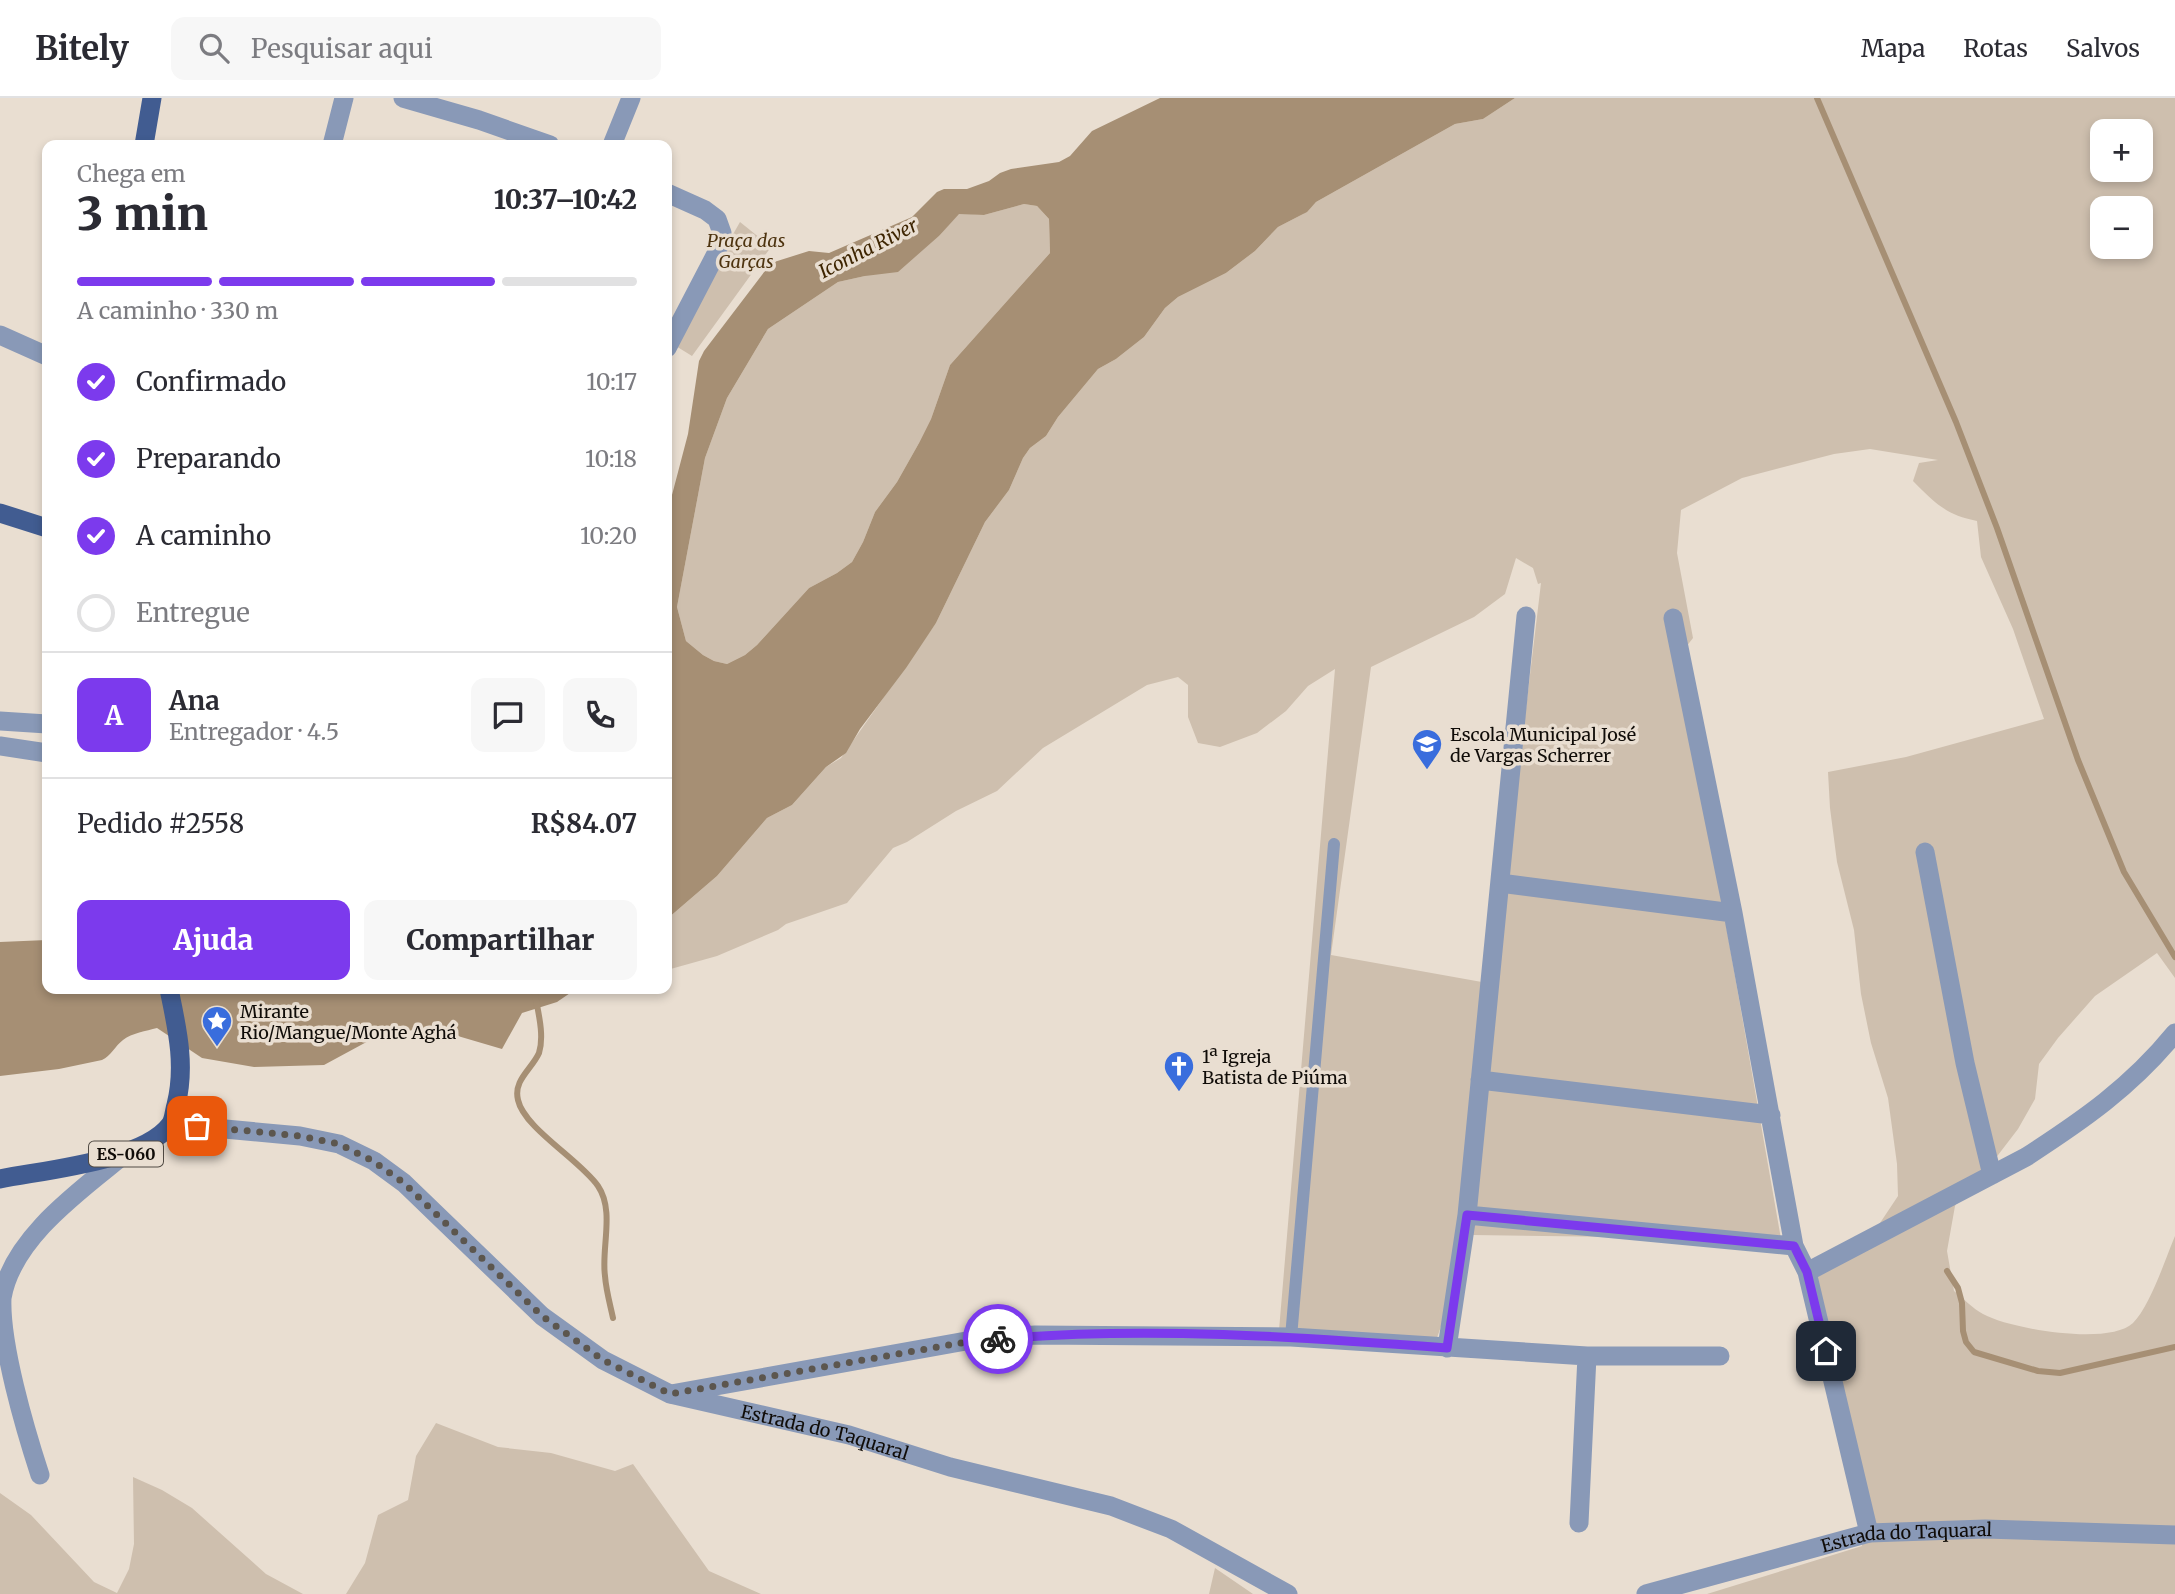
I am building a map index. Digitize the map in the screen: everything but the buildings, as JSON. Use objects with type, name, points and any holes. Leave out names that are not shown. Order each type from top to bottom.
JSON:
[{"type":"main road","points":[[148,140],[152,98]]},
{"type":"main road","points":[[0,513],[42,526]]},
{"type":"main road","name":"ES-060","points":[[0,1179],[125,1154],[152,1142],[171,1124],[177,1099],[181,1051],[170,994]]},
{"type":"street","points":[[333,140],[344,98]]},
{"type":"street","points":[[403,98],[480,120],[536,140]]},
{"type":"street","points":[[614,140],[631,98]]},
{"type":"street","points":[[672,195],[705,210],[717,219],[722,233],[717,252],[672,338]]},
{"type":"street","points":[[0,335],[42,354]]},
{"type":"street","points":[[1447,1348],[1467,1215],[1526,616]]},
{"type":"street","points":[[1673,618],[1733,913],[1794,1246],[1807,1272],[1869,1533]]},
{"type":"street","points":[[0,721],[42,724]]},
{"type":"street","points":[[0,746],[42,752]]},
{"type":"street","points":[[1925,852],[1965,1063],[1992,1175]]},
{"type":"street","points":[[1500,883],[1733,913]]},
{"type":"street","points":[[1807,1272],[2037,1149],[2115,1096],[2160,1052],[2175,1033]]},
{"type":"street","points":[[1479,1080],[1771,1115]]},
{"type":"street","name":"Estrada do Taquaral","points":[[171,1124],[300,1136],[339,1144],[373,1161],[404,1183],[542,1316],[603,1360],[670,1394],[849,1435],[950,1467],[1111,1506],[1171,1529],[1288,1594]]},
{"type":"street","points":[[40,1475],[13,1385],[1,1324],[2,1297],[25,1248],[60,1208],[125,1154]]},
{"type":"street","points":[[1467,1215],[1794,1246]]},
{"type":"street","points":[[670,1394],[966,1342],[1035,1335],[1291,1337],[1587,1356],[1720,1356]]},
{"type":"street","points":[[1579,1523],[1587,1356]]},
{"type":"street","name":"Estrada do Taquaral","points":[[1646,1594],[1869,1533],[1985,1529],[2175,1535]]},
{"type":"lane","points":[[1291,1337],[1334,844]]},
{"type":"green space","points":[[1515,98],[2175,98],[2175,978],[2157,953],[2095,996],[2058,1038],[2039,1064],[2035,1099],[2018,1129],[1995,1159],[1968,1181],[1955,1206],[1947,1251],[1954,1291],[1983,1314],[2036,1330],[2103,1333],[2121,1330],[2133,1323],[2139,1315],[2157,1282],[2175,1236],[2175,1594],[1707,1594],[1862,1546],[1814,1270],[1870,1238],[1898,1196],[1897,1164],[1888,1098],[1871,1043],[1861,994],[1854,930],[1837,862],[1828,772],[1906,757],[2044,719],[2013,629],[1981,557],[1977,521],[1942,507],[1913,481],[1919,463],[1938,460],[1870,449],[1834,454],[1742,478],[1681,510],[1677,553],[1693,638],[1679,656],[1781,1239],[1473,1235],[1432,1352],[1278,1342],[1335,669],[1308,686],[1286,711],[1257,733],[1220,747],[1198,743],[1188,717],[1188,685],[1178,677],[1147,685],[1043,748],[997,791],[956,811],[893,848],[847,903],[786,924],[717,956],[672,969],[672,915],[717,876],[767,818],[792,805],[826,767],[841,758],[936,623],[985,522],[1009,490],[1030,448],[1046,436],[1058,417],[1098,369],[1144,337],[1165,308],[1178,297],[1226,273],[1255,251],[1278,227],[1303,214],[1316,202],[1455,124],[1483,119]],"holes":[[[1516,558],[1533,568],[1538,584],[1541,583],[1493,984],[1331,955],[1371,667],[1474,617],[1505,594]]]},
{"type":"green space","points":[[1024,204],[1037,206],[1049,219],[1050,253],[950,365],[931,419],[897,482],[875,512],[852,562],[809,588],[745,655],[727,664],[703,655],[686,641],[677,607],[705,458],[727,398],[768,329],[838,282],[865,276],[940,235],[959,213],[984,215]]},
{"type":"green space","name":"Praça das Garças","points":[[740,222],[771,247],[692,356],[672,341]]},
{"type":"green space","points":[[436,1423],[498,1447],[551,1453],[615,1471],[633,1464],[709,1571],[761,1594],[346,1594],[365,1563],[378,1515],[408,1500],[416,1456]]},
{"type":"green space","points":[[133,1477],[192,1508],[266,1574],[303,1594],[0,1594],[0,1493],[31,1515],[94,1582],[117,1593],[129,1569],[134,1544]]},
{"type":"green space","points":[[1215,1568],[1253,1594],[1209,1594]]},
{"type":"water","name":"Iconha River","points":[[1160,98],[1515,98],[1483,119],[1455,124],[1316,202],[1307,212],[1278,227],[1255,251],[1226,273],[1178,297],[1165,308],[1144,337],[1098,369],[1058,417],[1046,436],[1030,448],[1023,458],[1009,490],[985,522],[936,623],[860,729],[846,753],[826,767],[792,805],[767,818],[717,876],[672,915],[672,495],[688,434],[699,361],[704,351],[771,263],[809,251],[829,253],[912,217],[937,192],[944,189],[967,189],[1011,169],[1059,162],[1070,156],[1092,131]],"holes":[[[1024,204],[1037,206],[1049,219],[1050,253],[950,365],[931,419],[897,482],[875,512],[852,562],[809,588],[757,645],[727,664],[703,655],[686,641],[677,607],[705,458],[727,398],[768,329],[838,282],[898,272],[940,235],[959,214],[984,215]]]},
{"type":"water","points":[[42,940],[42,994],[569,994],[557,1002],[522,1013],[502,1049],[434,1029],[385,1032],[324,1065],[254,1067],[202,1058],[157,1028],[139,1032],[120,1042],[102,1060],[59,1069],[0,1076],[0,942]]},
{"type":"waterway","points":[[1817,98],[1956,422],[1997,528],[2078,760],[2124,872],[2175,957]]},
{"type":"waterway","points":[[535,994],[541,1046],[536,1059],[518,1086],[518,1100],[530,1122],[590,1176],[603,1196],[607,1218],[604,1265],[613,1318]]},
{"type":"waterway","points":[[1947,1271],[1958,1288],[1962,1303],[1963,1331],[1966,1342],[1974,1352],[2038,1371],[2060,1373],[2175,1347]]},
{"type":"way so far","points":[[197,1126],[300,1136],[339,1144],[373,1161],[404,1183],[542,1316],[603,1360],[670,1394],[966,1342],[998,1339]]},
{"type":"place","name":"Escola Municipal José de Vargas Scherrer","points":[[1427,771]]},
{"type":"place","name":"Mirante Rio/Mangue/Monte Aghá","points":[[217,1048]]},
{"type":"place","name":"1ª Igreja Batista de Piúma","points":[[1179,1093]]},
{"type":"route","points":[[998,1339],[1035,1335],[1291,1337],[1447,1348],[1467,1215],[1794,1246],[1807,1272],[1826,1351]]}]
